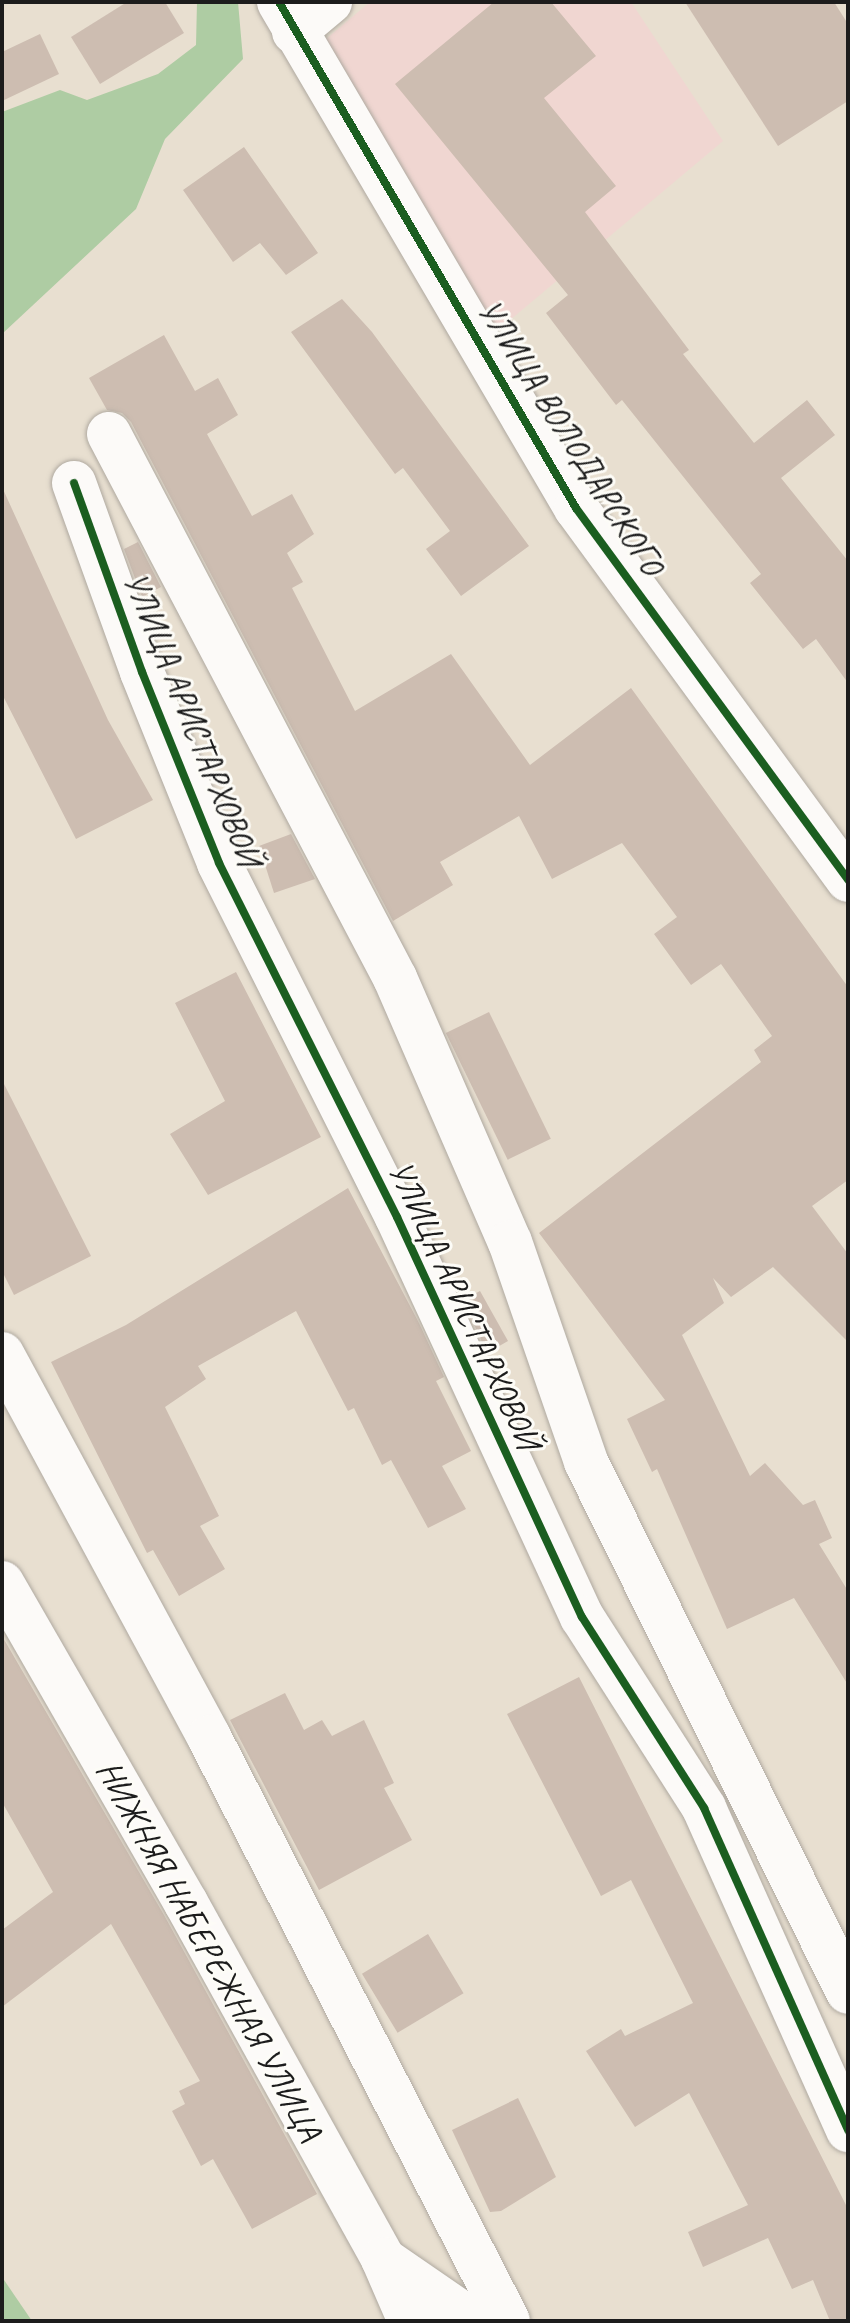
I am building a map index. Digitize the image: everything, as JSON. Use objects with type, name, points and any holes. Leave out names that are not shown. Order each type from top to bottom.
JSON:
[{"type":"street","points":[[287,17],[330,2]]},
{"type":"street","name":"УЛИЦА ВОЛОДАРСКОГО","points":[[287,17],[576,508],[848,880]]},
{"type":"street","points":[[109,434],[395,978],[510,1242],[586,1462],[848,1992]]},
{"type":"street","name":"УЛИЦА АРИСТАРХОВОЙ","points":[[74,483],[142,672],[219,863],[397,1217],[582,1617],[704,1808],[848,2130]]},
{"type":"street","points":[[2,1354],[209,1737],[508,2321]]},
{"type":"street","name":"НИЖНЯЯ НАБЕРЕЖНАЯ УЛИЦА","points":[[2,1583],[383,2259],[410,2321]]},
{"type":"street","points":[[383,2259],[473,2321]]},
{"type":"shaded area","points":[[370,2],[631,2],[723,141],[490,337],[319,45]]},
{"type":"green space","points":[[197,2],[238,2],[243,59],[165,139],[136,209],[2,334],[2,112],[60,90],[87,100],[158,74],[196,45]]},
{"type":"green space","points":[[2,2277],[32,2321],[2,2321]]},
{"type":"building","points":[[127,2],[165,2],[184,33],[100,84],[71,37]]},
{"type":"building","points":[[494,2],[551,2],[596,56],[544,98],[616,186],[585,212],[689,350],[683,354],[754,443],[807,400],[835,435],[781,478],[848,561],[848,683],[816,639],[803,649],[750,583],[761,574],[622,400],[616,405],[546,313],[568,295],[395,84]]},
{"type":"building","points":[[685,2],[834,2],[848,24],[848,101],[778,146]]},
{"type":"building","points":[[40,34],[59,74],[2,101],[2,52]]},
{"type":"building","points":[[244,147],[318,253],[286,275],[260,243],[233,262],[183,190]]},
{"type":"building","points":[[342,299],[372,332],[529,546],[461,596],[426,549],[450,531],[403,468],[395,474],[291,332]]},
{"type":"building","points":[[164,335],[195,391],[218,378],[238,415],[207,434],[252,516],[292,494],[314,534],[287,553],[303,582],[292,588],[355,711],[451,654],[530,765],[631,688],[848,987],[848,1180],[812,1206],[848,1254],[848,1342],[773,1267],[731,1297],[713,1278],[724,1303],[682,1335],[750,1476],[765,1463],[803,1505],[815,1500],[832,1538],[819,1544],[848,1591],[848,1685],[794,1598],[727,1629],[657,1469],[652,1472],[627,1419],[665,1400],[539,1233],[761,1062],[754,1050],[772,1036],[721,964],[691,985],[654,934],[677,917],[622,843],[552,879],[519,816],[440,862],[453,885],[393,921],[131,422],[122,413],[107,410],[89,378]]},
{"type":"building","points":[[2,487],[108,720],[153,800],[76,839],[2,694]]},
{"type":"building","points":[[138,542],[161,587],[142,597],[124,549]]},
{"type":"building","points":[[291,834],[315,879],[274,893],[259,846]]},
{"type":"building","points":[[236,972],[321,1137],[208,1195],[170,1134],[225,1101],[175,1003]]},
{"type":"building","points":[[489,1012],[551,1139],[508,1160],[446,1033]]},
{"type":"building","points":[[2,1080],[91,1256],[14,1295],[2,1271]]},
{"type":"building","points":[[348,1188],[444,1377],[436,1381],[471,1451],[442,1466],[466,1509],[428,1528],[391,1460],[382,1465],[354,1408],[348,1411],[296,1311],[198,1366],[206,1379],[165,1407],[219,1516],[200,1526],[225,1569],[179,1596],[153,1550],[147,1553],[51,1362],[126,1325]]},
{"type":"building","points":[[480,1291],[508,1341],[487,1353],[463,1300]]},
{"type":"building","points":[[2,1636],[164,1915],[317,2194],[252,2229],[213,2159],[201,2166],[172,2111],[185,2104],[179,2091],[200,2081],[111,1924],[2,2007],[2,1930],[53,1892],[2,1802]]},
{"type":"building","points":[[579,1677],[848,2209],[848,2321],[830,2321],[813,2280],[792,2289],[768,2238],[703,2267],[688,2232],[748,2205],[689,2093],[635,2127],[586,2051],[621,2029],[625,2036],[693,2003],[631,1880],[601,1896],[507,1714]]},
{"type":"building","points":[[285,1693],[304,1730],[322,1720],[332,1736],[364,1720],[394,1783],[384,1788],[412,1840],[319,1890],[230,1720]]},
{"type":"building","points":[[428,1934],[464,1993],[398,2033],[362,1974]]},
{"type":"building","points":[[518,2098],[556,2177],[501,2211],[490,2212],[452,2130]]},
{"type":"cycle path","points":[[279,2],[576,508],[848,880]]},
{"type":"cycle path","points":[[74,483],[142,672],[219,863],[397,1217],[582,1617],[704,1808],[848,2130]]}]
